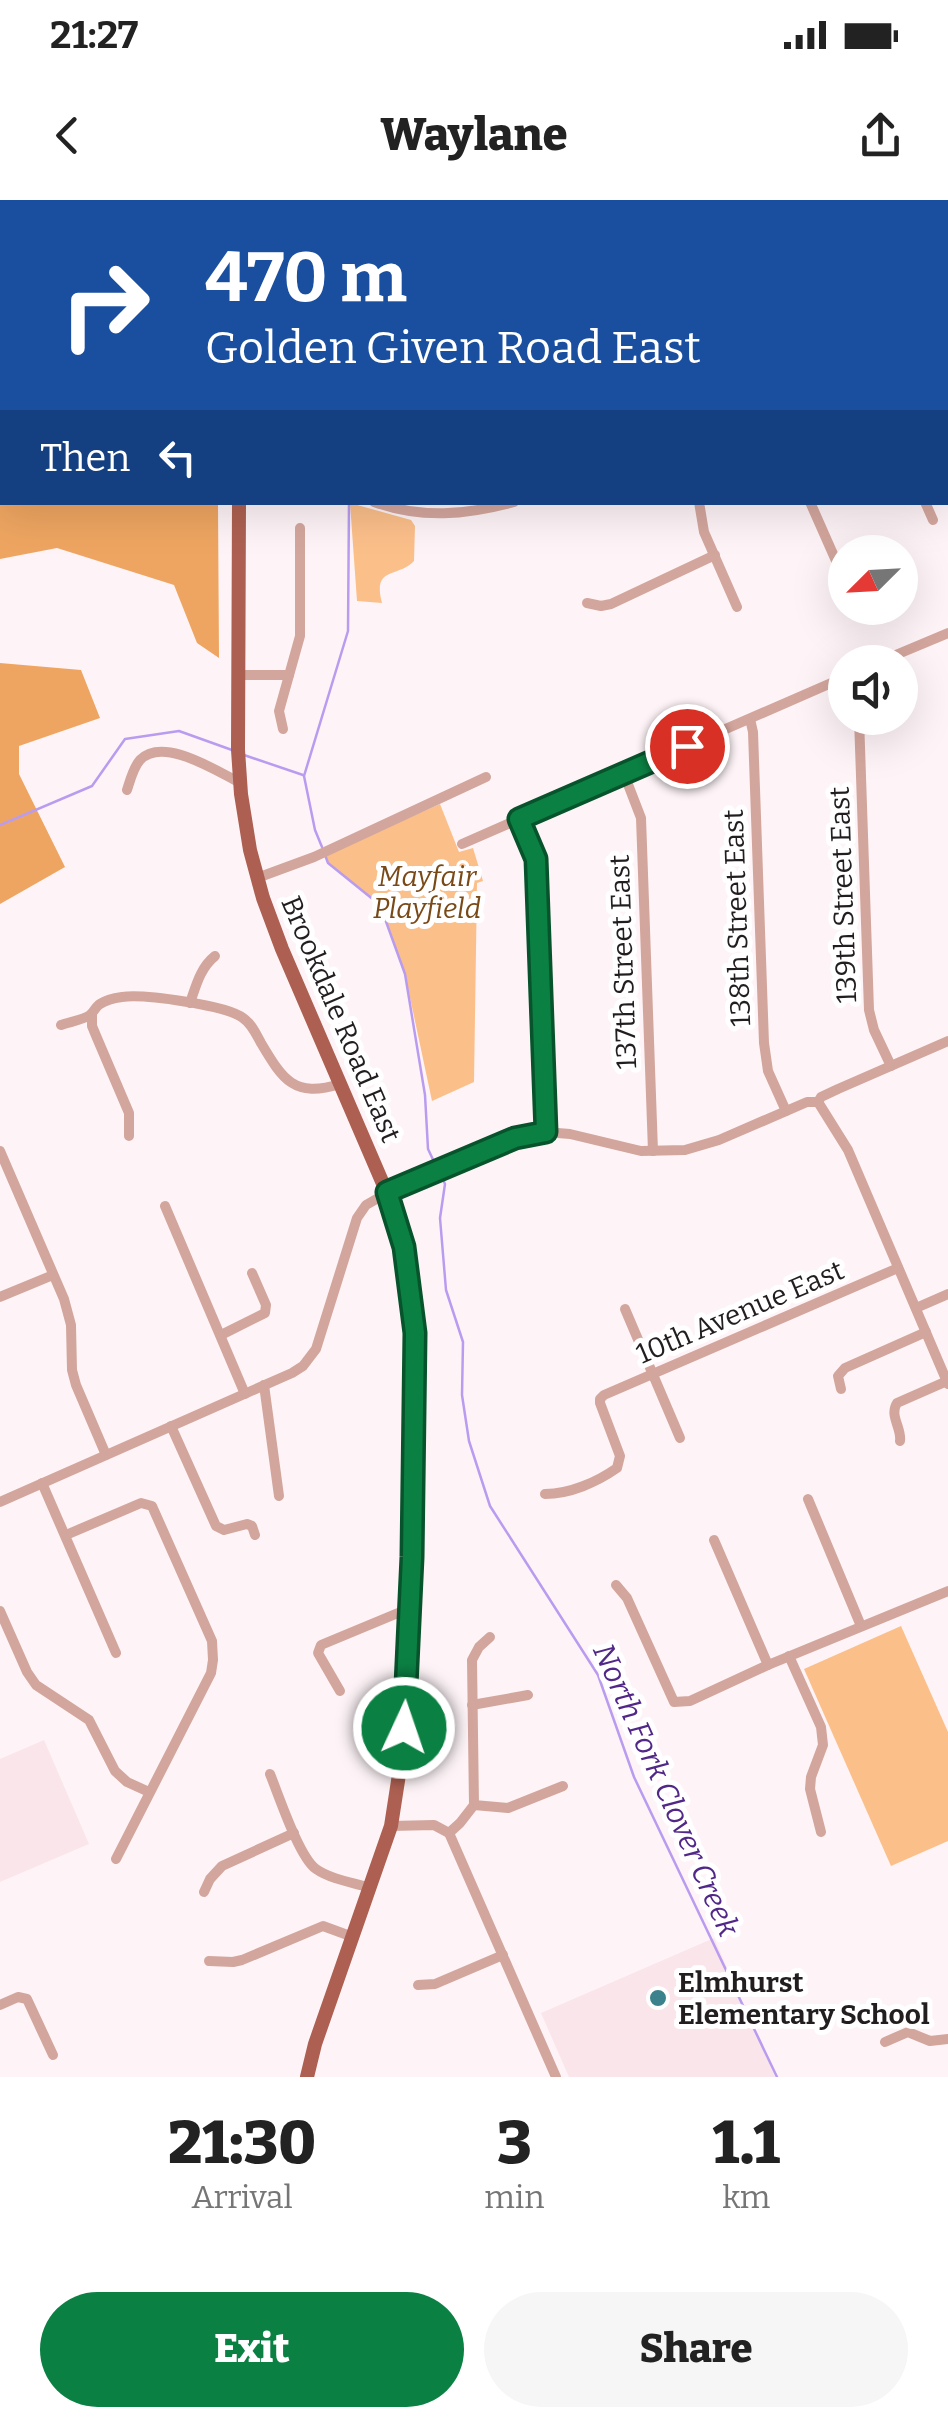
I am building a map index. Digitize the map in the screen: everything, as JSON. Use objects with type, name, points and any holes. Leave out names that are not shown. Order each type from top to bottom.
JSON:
[{"type":"main road","name":"Brookdale Road East","points":[[239,505],[239,782],[246,829],[257,878],[282,949],[387,1192],[404,1247],[414,1328],[410,1608],[402,1756],[390,1826],[308,2077]]},
{"type":"street","points":[[385,505],[419,514],[455,508],[480,511],[503,505]]},
{"type":"street","points":[[699,505],[701,523],[737,607]]},
{"type":"street","points":[[811,505],[828,541]]},
{"type":"street","points":[[926,505],[933,520]]},
{"type":"street","points":[[283,729],[279,711],[300,636],[300,528]]},
{"type":"street","points":[[587,604],[612,604],[715,555]]},
{"type":"street","points":[[918,647],[947,636]]},
{"type":"street","points":[[239,676],[288,675]]},
{"type":"street","points":[[462,844],[828,685]]},
{"type":"street","name":"138th Street East","points":[[750,719],[764,1043],[768,1071],[786,1111]]},
{"type":"street","name":"139th Street East","points":[[860,735],[870,1010],[874,1030],[891,1066]]},
{"type":"street","points":[[126,790],[139,761],[164,752],[190,758],[239,782]]},
{"type":"street","name":"137th Street East","points":[[624,774],[640,818],[652,1151]]},
{"type":"street","points":[[257,878],[314,857],[486,777]]},
{"type":"street","points":[[519,819],[536,859],[546,1132]]},
{"type":"street","points":[[190,1003],[206,963],[215,956]]},
{"type":"street","points":[[61,1025],[92,1014],[111,999],[136,995],[190,1003],[243,1018],[277,1069],[292,1084],[313,1090],[340,1084]]},
{"type":"street","points":[[92,1014],[92,1026],[129,1113],[129,1136]]},
{"type":"street","points":[[818,1102],[821,1097],[948,1041]]},
{"type":"street","points":[[0,1502],[297,1370],[316,1349],[354,1224],[366,1206],[387,1192],[515,1138],[546,1132],[582,1136],[625,1148],[675,1151],[705,1145],[806,1102],[818,1102]]},
{"type":"street","points":[[818,1102],[848,1150],[947,1383],[897,1403],[894,1414],[900,1442]]},
{"type":"street","points":[[0,1151],[70,1320],[72,1370],[106,1455]]},
{"type":"street","points":[[165,1206],[245,1394]]},
{"type":"street","name":"10th Avenue East","points":[[545,1494],[560,1494],[618,1468],[620,1461],[600,1399],[898,1268]]},
{"type":"street","points":[[220,1335],[265,1313],[266,1305],[252,1272]]},
{"type":"street","points":[[0,1297],[53,1274]]},
{"type":"street","points":[[916,1308],[948,1294]]},
{"type":"street","points":[[625,1309],[680,1438]]},
{"type":"street","points":[[841,1389],[838,1376],[845,1368],[926,1332]]},
{"type":"street","points":[[264,1386],[279,1496]]},
{"type":"street","points":[[172,1426],[216,1526],[224,1530],[247,1524],[255,1535]]},
{"type":"street","points":[[42,1484],[116,1654]]},
{"type":"street","points":[[808,1499],[862,1626]]},
{"type":"street","points":[[66,1535],[141,1503],[152,1506],[212,1641],[211,1673],[116,1858]]},
{"type":"street","points":[[714,1540],[768,1665]]},
{"type":"street","points":[[616,1585],[628,1598],[674,1702],[690,1701],[948,1591]]},
{"type":"street","points":[[340,1691],[318,1653],[321,1645],[410,1608]]},
{"type":"street","points":[[0,1612],[36,1685],[89,1720],[115,1771],[126,1782],[148,1792]]},
{"type":"street","points":[[449,1832],[474,1806],[472,1660],[478,1647],[490,1637]]},
{"type":"street","points":[[789,1656],[821,1727],[823,1745],[810,1777],[810,1789],[822,1832]]},
{"type":"street","points":[[472,1705],[528,1695]]},
{"type":"street","points":[[270,1774],[294,1833],[317,1870],[370,1888]]},
{"type":"street","points":[[474,1806],[508,1808],[563,1786]]},
{"type":"street","points":[[390,1826],[434,1825],[449,1832],[556,2077]]},
{"type":"street","points":[[204,1892],[222,1866],[294,1833]]},
{"type":"street","points":[[209,1961],[242,1960],[323,1926],[353,1937]]},
{"type":"street","points":[[418,1985],[435,1984],[504,1955]]},
{"type":"street","points":[[0,2005],[23,1997],[30,2003],[53,2055]]},
{"type":"street","points":[[885,2042],[908,2032],[930,2041],[948,2039]]},
{"type":"shaded area","points":[[0,505],[218,505],[219,658],[197,643],[174,585],[57,548],[0,559]]},
{"type":"shaded area","points":[[0,663],[81,670],[100,718],[19,746],[19,774],[65,867],[0,904]]},
{"type":"shaded area","points":[[44,1740],[89,1844],[0,1882],[0,1759]]},
{"type":"shaded area","name":"Elmhurst Elementary School","points":[[714,1938],[775,2077],[569,2077],[541,2013]]},
{"type":"green space","points":[[350,505],[411,520],[415,526],[414,561],[384,578],[382,603],[357,601]]},
{"type":"green space","name":"Mayfair Playfield","points":[[440,804],[459,852],[473,848],[483,881],[477,883],[474,1082],[432,1101],[405,974],[380,906],[328,863],[325,855]]},
{"type":"green space","points":[[901,1626],[948,1732],[948,1841],[891,1866],[804,1669]]},
{"type":"waterway","name":"North Fork Clover Creek","points":[[322,847],[304,776],[348,631],[349,505]]},
{"type":"waterway","points":[[0,825],[92,786],[125,739],[179,731],[232,750]]},
{"type":"waterway","points":[[244,755],[303,775]]},
{"type":"waterway","name":"North Fork Clover Creek","points":[[325,855],[328,863],[380,905],[405,974],[425,1095],[428,1149],[437,1168]]},
{"type":"waterway","name":"North Fork Clover Creek","points":[[441,1175],[445,1184],[440,1218],[446,1290],[463,1342],[462,1395],[469,1441],[490,1506],[598,1675],[634,1777],[777,2077]]},
{"type":"place","name":"Elmhurst Elementary School","points":[[658,1998]]},
{"type":"route","points":[[404,1728],[412,1557],[415,1333],[404,1247],[387,1192],[515,1138],[546,1132],[536,859],[519,819],[687,746]]}]
